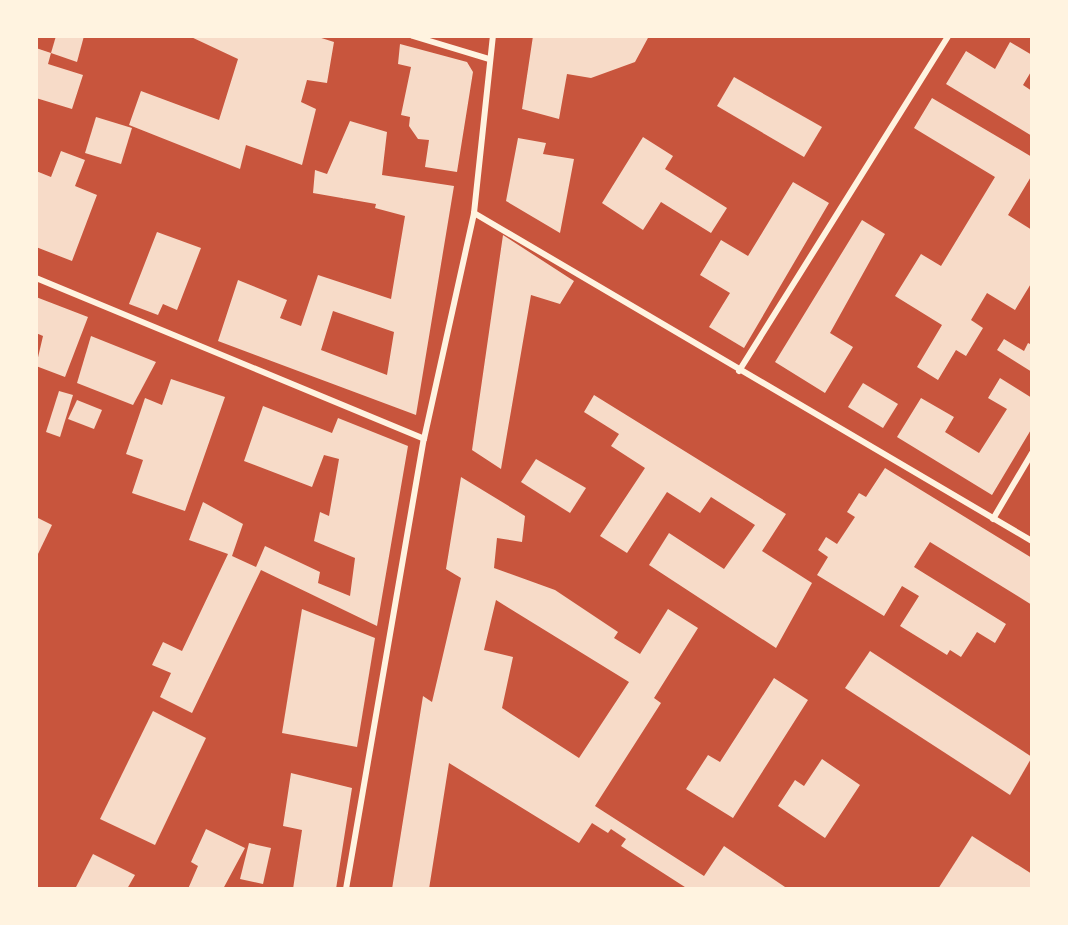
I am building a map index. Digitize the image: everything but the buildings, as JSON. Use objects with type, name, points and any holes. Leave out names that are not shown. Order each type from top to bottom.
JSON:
[{"type":"street","points":[[413,36],[489,59]]},
{"type":"street","points":[[346,889],[424,439],[474,213],[493,36]]},
{"type":"street","points":[[740,371],[948,36]]},
{"type":"street","points":[[474,213],[1032,541]]},
{"type":"street","points":[[36,278],[424,439]]},
{"type":"street","points":[[993,519],[1032,453]]}]
